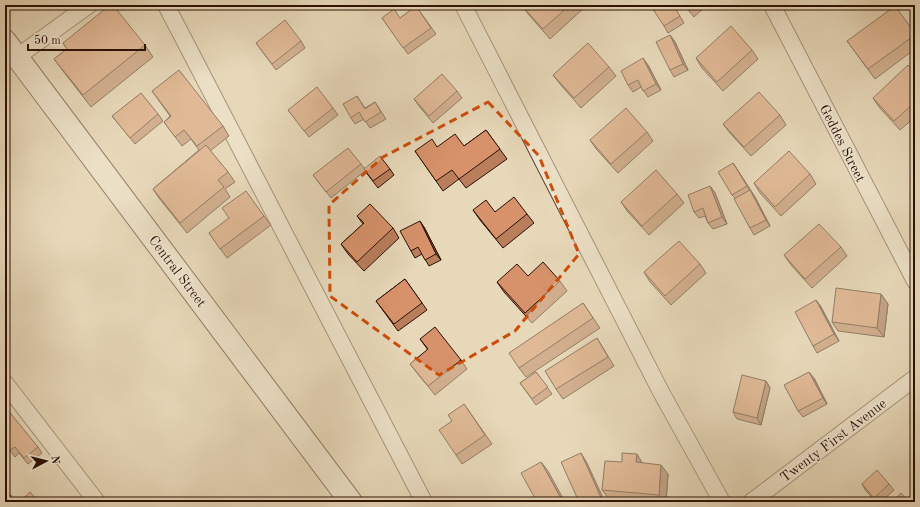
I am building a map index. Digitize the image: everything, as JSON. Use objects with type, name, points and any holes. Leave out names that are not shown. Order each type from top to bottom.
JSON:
[{"type":"main road","name":"Central Street","points":[[11,49],[351,502]]},
{"type":"street","points":[[11,49],[89,5]]},
{"type":"street","points":[[166,5],[424,502]]},
{"type":"street","points":[[463,5],[661,392],[722,502]]},
{"type":"street","name":"Geddes Street","points":[[772,5],[915,281]]},
{"type":"street","name":"Twenty First Avenue","points":[[751,502],[915,378]]},
{"type":"street","points":[[5,383],[97,502]]},
{"type":"highlighted area","points":[[488,102],[539,156],[579,254],[515,331],[439,375],[330,296],[329,205],[383,157]]},
{"type":"building","points":[[110,5],[113,5],[145,45],[83,95],[54,59],[67,49],[63,43]]},
{"type":"building","points":[[570,5],[543,29],[522,6]]},
{"type":"building","points":[[650,5],[673,5],[680,16],[664,26]]},
{"type":"building","points":[[416,6],[431,28],[403,48],[382,18],[394,9],[400,18]]},
{"type":"building","points":[[895,6],[915,35],[868,69],[847,41]]},
{"type":"building","points":[[285,20],[301,41],[272,64],[256,43]]},
{"type":"building","points":[[731,26],[752,50],[717,82],[696,58]]},
{"type":"building","points":[[670,35],[683,64],[670,70],[656,42]]},
{"type":"building","points":[[588,43],[609,67],[574,98],[553,75]]},
{"type":"building","points":[[643,58],[656,84],[643,91],[638,80],[628,85],[621,71]]},
{"type":"building","points":[[908,65],[915,73],[915,102],[894,121],[873,98]]},
{"type":"building","points":[[179,70],[223,126],[197,146],[184,130],[175,137],[164,122],[171,116],[152,91]]},
{"type":"building","points":[[442,74],[457,91],[429,116],[414,99]]},
{"type":"building","points":[[317,87],[333,108],[304,131],[288,110]]},
{"type":"building","points":[[759,92],[780,115],[744,147],[723,124]]},
{"type":"building","points":[[141,93],[158,114],[130,138],[112,116]]},
{"type":"building","points":[[357,96],[365,109],[375,102],[381,112],[365,122],[359,112],[351,118],[343,104]]},
{"type":"building","points":[[626,108],[647,132],[611,164],[590,140]]},
{"type":"building","points":[[486,130],[500,149],[459,179],[452,170],[436,181],[415,151],[432,139],[437,147],[455,134],[464,146]]},
{"type":"building","points":[[206,145],[228,172],[218,180],[224,187],[180,223],[153,189]]},
{"type":"building","points":[[348,148],[361,164],[326,192],[313,175]]},
{"type":"building","points":[[789,151],[810,174],[775,207],[754,183]]},
{"type":"building","points":[[380,156],[390,169],[373,181],[364,169]]},
{"type":"building","points":[[733,163],[747,186],[732,195],[718,172]]},
{"type":"building","points":[[656,170],[677,194],[642,226],[621,202]]},
{"type":"building","points":[[710,186],[722,217],[708,223],[703,208],[694,212],[688,195]]},
{"type":"building","points":[[750,190],[766,220],[750,228],[734,199]]},
{"type":"building","points":[[246,191],[264,216],[220,249],[209,233],[229,218],[222,208]]},
{"type":"building","points":[[514,197],[527,214],[496,239],[473,210],[486,200],[495,212]]},
{"type":"building","points":[[370,204],[393,228],[357,262],[341,244],[364,223],[357,216]]},
{"type":"building","points":[[420,221],[436,254],[425,260],[418,247],[411,251],[400,231]]},
{"type":"building","points":[[819,224],[841,247],[805,279],[784,255]]},
{"type":"building","points":[[679,241],[700,264],[665,296],[644,272]]},
{"type":"building","points":[[543,262],[560,281],[525,313],[497,282],[517,264],[528,276]]},
{"type":"building","points":[[405,279],[422,303],[394,324],[376,301]]},
{"type":"building","points":[[836,288],[881,294],[877,328],[832,322]]},
{"type":"building","points":[[816,300],[834,334],[813,346],[795,312]]},
{"type":"building","points":[[583,303],[593,318],[519,368],[509,353]]},
{"type":"building","points":[[435,327],[461,360],[428,386],[410,364],[428,349],[420,339]]},
{"type":"building","points":[[597,338],[608,357],[556,389],[545,371]]},
{"type":"building","points":[[536,372],[548,387],[532,399],[520,383]]},
{"type":"building","points":[[809,372],[823,398],[798,411],[784,385]]},
{"type":"building","points":[[742,375],[766,381],[757,418],[733,412]]},
{"type":"building","points":[[464,404],[485,435],[456,455],[439,430],[452,421],[448,415]]},
{"type":"building","points":[[7,409],[38,447],[24,458],[15,447],[10,450],[5,443],[5,411]]},
{"type":"building","points":[[581,453],[603,502],[579,502],[561,462]]},
{"type":"building","points":[[622,453],[637,454],[636,462],[661,465],[659,495],[602,490],[605,461],[622,462]]},
{"type":"building","points":[[541,462],[563,502],[537,502],[521,473]]},
{"type":"building","points":[[877,470],[889,484],[874,498],[862,484]]},
{"type":"building","points":[[30,492],[39,502],[19,502]]},
{"type":"building","points":[[901,493],[909,502],[892,502]]},
{"type":"building","points":[[11,495],[17,502],[5,502],[5,500]]}]
